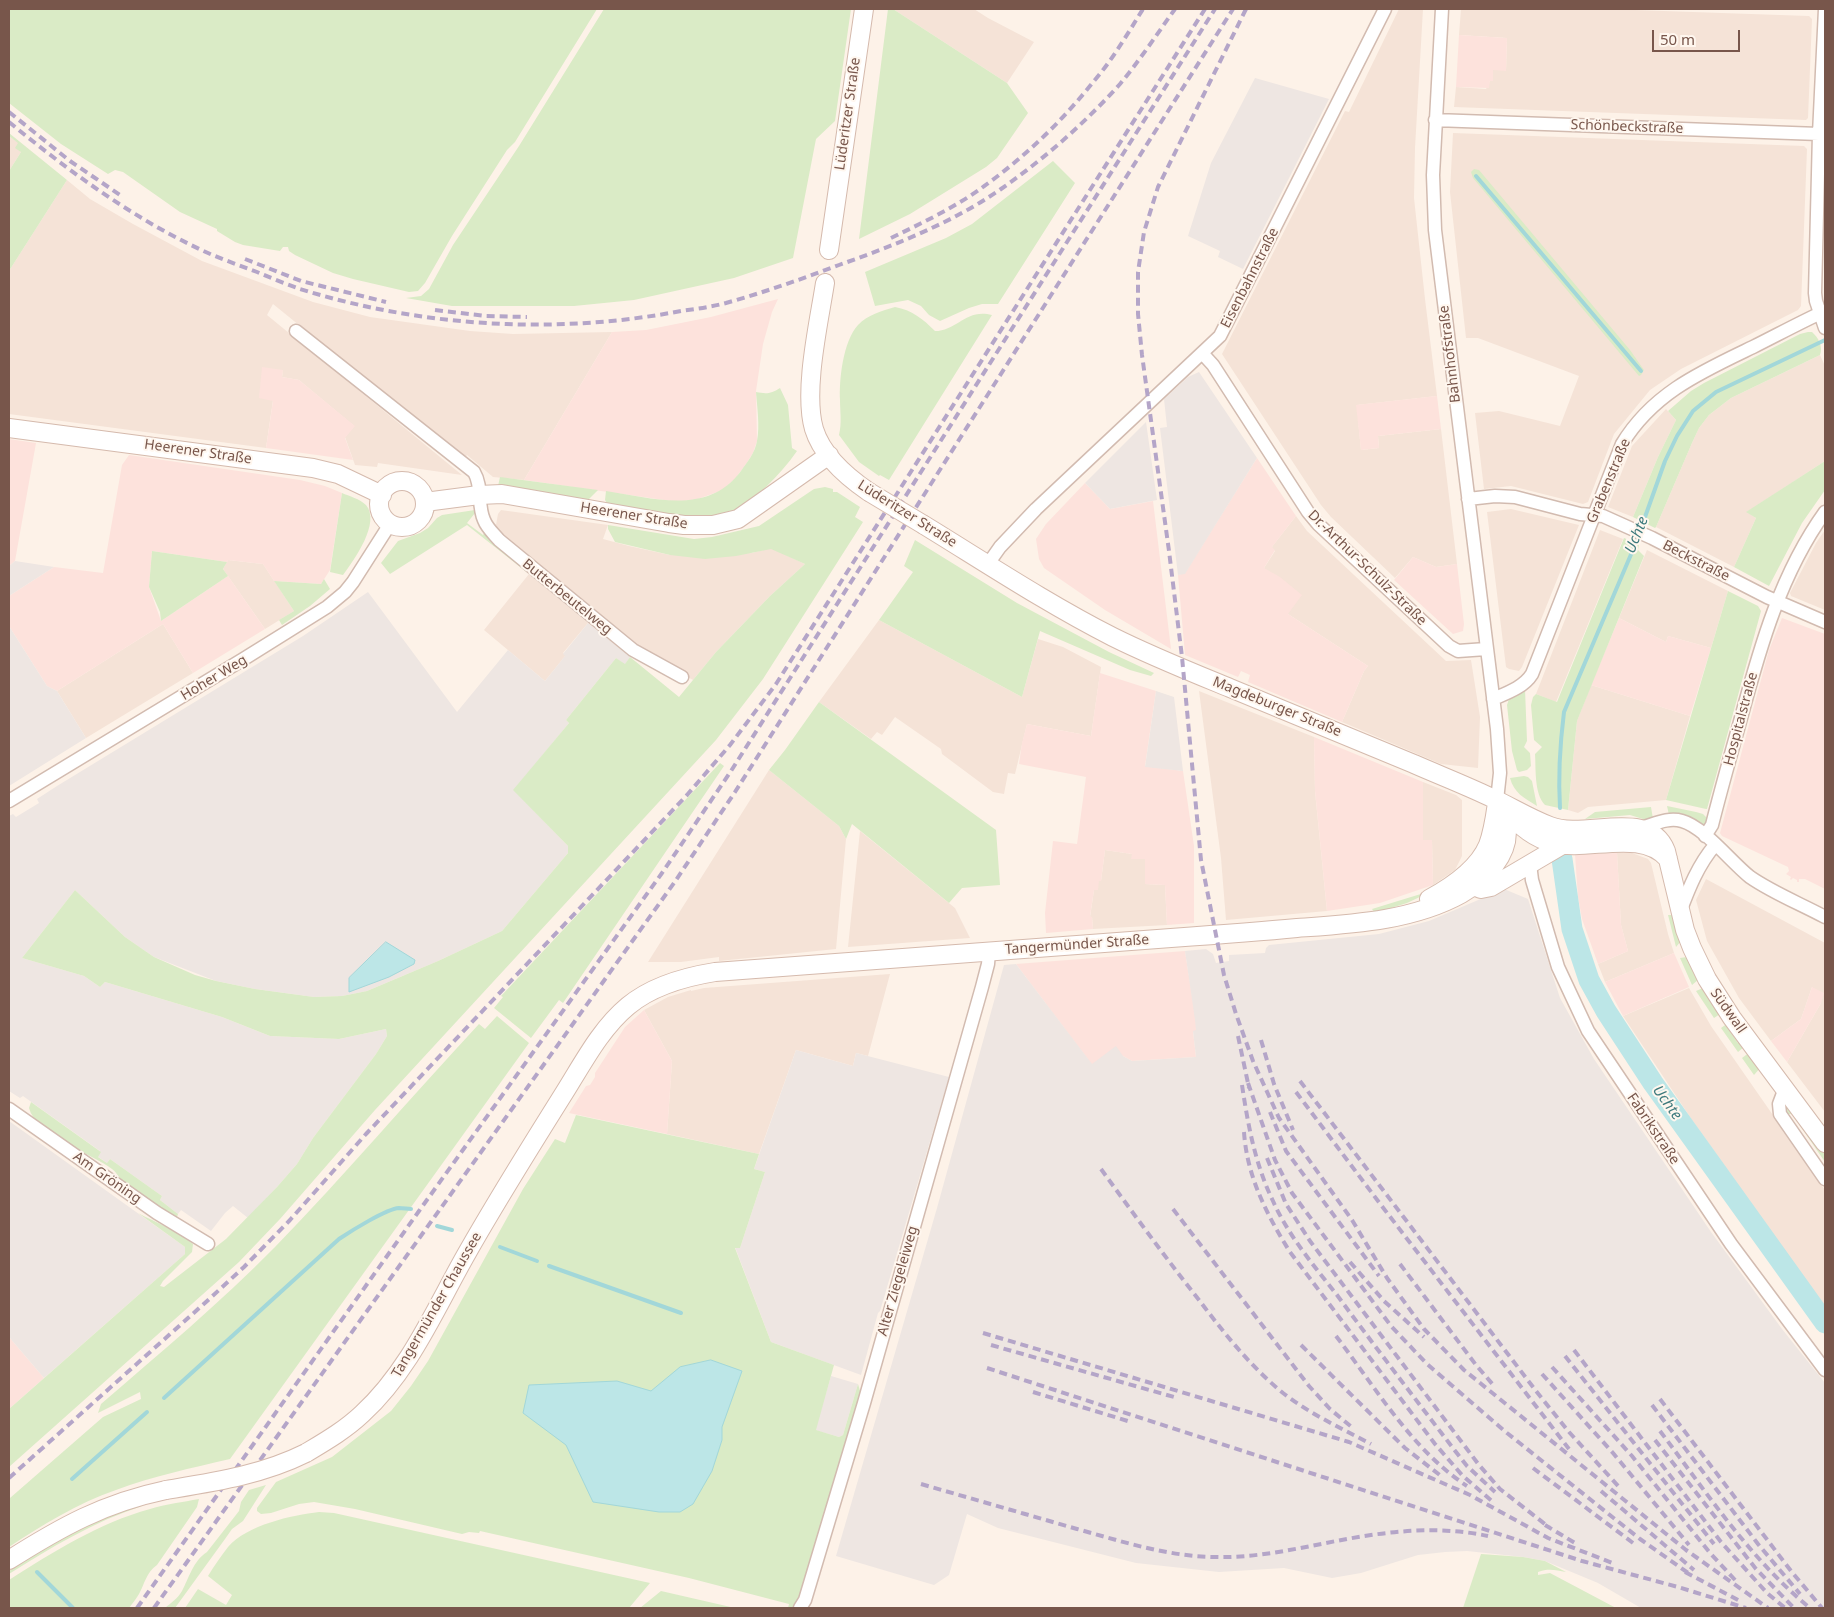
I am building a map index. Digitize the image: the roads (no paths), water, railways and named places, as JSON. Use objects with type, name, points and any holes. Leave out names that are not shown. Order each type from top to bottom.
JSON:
[{"type":"main road","name":"Lüderitzer Straße","points":[[829,250],[864,9]]},
{"type":"main road","name":"Lüderitzer Straße","points":[[824,283],[812,370],[811,409],[814,428],[820,441],[847,476],[869,492],[988,564]]},
{"type":"main road","name":"Heerener Straße","points":[[9,428],[313,468],[338,474],[382,495]]},
{"type":"main road","name":"Heerener Straße","points":[[425,502],[502,494],[669,523],[713,526],[738,519],[830,455]]},
{"type":"main road","points":[[403,481],[410,482],[420,489],[425,502],[423,514],[415,523],[402,527],[390,524],[382,514],[380,507],[382,495],[390,484],[403,481]]},
{"type":"main road","name":"Magdeburger Straße","points":[[988,564],[1092,626],[1142,651],[1497,800],[1515,821],[1533,835],[1556,844],[1579,845],[1646,835]]},
{"type":"main road","points":[[1497,800],[1534,819],[1562,830],[1646,835]]},
{"type":"main road","points":[[1497,800],[1506,824],[1504,845],[1493,867],[1473,877],[1481,889],[1491,887],[1564,844]]},
{"type":"main road","name":"Südwall","points":[[1646,835],[1664,845],[1680,912],[1692,948],[1710,985],[1732,1018],[1825,1143]]},
{"type":"main road","name":"Tangermünder Straße","points":[[755,969],[1350,924],[1421,910],[1446,901],[1473,877]]},
{"type":"main road","name":"Tangermünder Chaussee","points":[[9,1560],[54,1532],[94,1512],[128,1499],[246,1475],[278,1466],[306,1453],[341,1432],[384,1392],[405,1364],[514,1172],[592,1050],[618,1016],[628,1006],[652,990],[680,980],[715,972],[755,969]]},
{"type":"street","name":"Eisenbahnstraße","points":[[988,564],[1000,548],[1055,490],[1216,340],[1228,322],[1386,9]]},
{"type":"street","name":"Bahnhofstraße","points":[[1442,9],[1433,175],[1436,230],[1500,761],[1500,784],[1497,800]]},
{"type":"street","points":[[1824,9],[1818,134],[1815,293],[1824,320]]},
{"type":"street","name":"Schönbeckstraße","points":[[1436,120],[1818,134]]},
{"type":"street","name":"Grabenstraße","points":[[1493,699],[1511,691],[1526,681],[1532,674],[1622,444],[1656,402],[1693,377],[1824,320]]},
{"type":"street","points":[[296,331],[474,472],[480,486],[480,495]]},
{"type":"street","name":"Dr.-Arthur-Schulz-Straße","points":[[1202,352],[1313,518],[1454,650],[1464,652],[1486,649]]},
{"type":"street","name":"Butterbeutelweg","points":[[480,495],[484,521],[499,540],[632,650],[682,677]]},
{"type":"street","name":"Beckstraße","points":[[1468,499],[1515,496],[1580,514],[1603,516],[1652,538],[1777,602],[1825,622]]},
{"type":"street","name":"Hospitalstraße","points":[[1705,836],[1712,825],[1745,701],[1777,602],[1808,539],[1825,512]]},
{"type":"street","name":"Hoher Weg","points":[[9,800],[291,631],[327,607],[352,582],[390,524]]},
{"type":"street","points":[[1646,835],[1680,827],[1705,836],[1754,879],[1825,917]]},
{"type":"street","points":[[1680,912],[1689,888],[1702,863],[1716,845]]},
{"type":"street","name":"Fabrikstraße","points":[[1530,864],[1532,880],[1558,967],[1588,1031],[1731,1244],[1825,1370]]},
{"type":"street","name":"Alter Ziegeleiweg","points":[[800,1608],[812,1576],[866,1394],[982,987],[989,952]]},
{"type":"street","points":[[1784,1088],[1778,1104],[1780,1114],[1825,1179]]},
{"type":"street","name":"Am Gröning","points":[[9,1109],[157,1213],[208,1244]]},
{"type":"water","points":[[386,942],[415,960],[414,964],[389,977],[349,992],[349,978]]},
{"type":"water","points":[[711,1360],[742,1371],[722,1427],[722,1440],[712,1471],[693,1504],[680,1512],[659,1512],[593,1502],[566,1445],[523,1413],[529,1385],[617,1381],[651,1391],[680,1367]]},
{"type":"waterway","points":[[1476,176],[1641,371]]},
{"type":"waterway","name":"Uchte","points":[[1560,808],[1559,784],[1564,712],[1635,545],[1665,461],[1677,436],[1693,411],[1716,392],[1825,340]]},
{"type":"waterway","name":"Uchte","points":[[1562,859],[1572,929],[1589,980],[1606,1011],[1653,1083],[1825,1323]]},
{"type":"waterway","points":[[164,1398],[339,1239],[393,1209],[411,1209]]},
{"type":"waterway","points":[[437,1226],[452,1230]]},
{"type":"waterway","points":[[500,1247],[537,1261]]},
{"type":"waterway","points":[[549,1266],[681,1313]]},
{"type":"waterway","points":[[72,1479],[147,1412]]},
{"type":"waterway","points":[[37,1572],[73,1608]]},
{"type":"railway","points":[[891,238],[941,213],[976,192],[1030,149],[1070,109],[1101,73],[1143,9]]},
{"type":"railway","points":[[9,122],[80,177],[155,226],[208,253],[300,289],[346,302],[393,312],[441,319],[537,325],[633,319],[715,306],[769,290],[902,241],[963,212],[1001,189],[1048,153],[1078,126],[1120,84],[1175,9]]},
{"type":"railway","points":[[9,1478],[244,1267],[290,1220],[366,1134],[687,795],[730,745],[776,684],[1205,9]]},
{"type":"railway","points":[[137,1608],[662,873],[731,771],[1215,9]]},
{"type":"railway","points":[[154,1608],[674,883],[735,792],[1233,9]]},
{"type":"railway","points":[[1246,9],[1158,187],[1144,232],[1138,272],[1138,314],[1142,355],[1182,657],[1201,860],[1224,975],[1236,1014],[1253,1061],[1279,1118],[1352,1220],[1387,1278],[1424,1329],[1464,1370],[1686,1550],[1768,1608]]},
{"type":"railway","points":[[9,112],[70,161],[123,197]]},
{"type":"railway","points":[[245,259],[301,281],[386,302]]},
{"type":"railway","points":[[435,310],[486,316],[527,317]]},
{"type":"railway","points":[[1238,1036],[1249,1088]]},
{"type":"railway","points":[[1261,1040],[1274,1084],[1293,1130]]},
{"type":"railway","points":[[1300,1081],[1536,1391],[1569,1432],[1620,1488]]},
{"type":"railway","points":[[1248,1083],[1275,1160],[1292,1193],[1391,1326],[1426,1363],[1507,1433],[1640,1539],[1691,1575]]},
{"type":"railway","points":[[1242,1085],[1250,1130],[1261,1173],[1286,1226],[1456,1452],[1467,1466],[1495,1492]]},
{"type":"railway","points":[[1296,1092],[1569,1449]]},
{"type":"railway","points":[[1270,1112],[1286,1151],[1379,1276]]},
{"type":"railway","points":[[1244,1132],[1249,1165],[1254,1180],[1266,1210],[1290,1252],[1435,1444],[1462,1475],[1493,1502]]},
{"type":"railway","points":[[1267,1158],[1286,1204],[1310,1241],[1479,1465],[1500,1489],[1550,1528]]},
{"type":"railway","points":[[1101,1169],[1218,1325],[1259,1372],[1304,1408],[1371,1444]]},
{"type":"railway","points":[[1173,1209],[1309,1386],[1330,1409],[1354,1429]]},
{"type":"railway","points":[[1350,1262],[1384,1301],[1424,1337]]},
{"type":"railway","points":[[1400,1264],[1476,1365],[1495,1387]]},
{"type":"railway","points":[[983,1333],[1349,1442],[1470,1495],[1548,1538],[1615,1564]]},
{"type":"railway","points":[[1336,1336],[1380,1397],[1412,1437],[1447,1472],[1467,1486]]},
{"type":"railway","points":[[991,1345],[1174,1397]]},
{"type":"railway","points":[[1301,1345],[1405,1448],[1441,1476]]},
{"type":"railway","points":[[1574,1350],[1721,1542],[1767,1593],[1785,1608]]},
{"type":"railway","points":[[1565,1356],[1714,1544]]},
{"type":"railway","points":[[1552,1367],[1632,1456],[1710,1553],[1736,1581]]},
{"type":"railway","points":[[987,1368],[1582,1561],[1746,1608]]},
{"type":"railway","points":[[1542,1374],[1613,1453],[1689,1545]]},
{"type":"railway","points":[[1033,1392],[1131,1422]]},
{"type":"railway","points":[[1660,1399],[1791,1571],[1822,1608]]},
{"type":"railway","points":[[1652,1405],[1758,1544],[1800,1594]]},
{"type":"railway","points":[[1660,1431],[1749,1547],[1788,1589],[1810,1608]]},
{"type":"railway","points":[[1655,1440],[1756,1569],[1794,1608]]},
{"type":"railway","points":[[1533,1468],[1637,1546]]},
{"type":"railway","points":[[921,1484],[1129,1544],[1164,1552],[1200,1556],[1239,1557],[1260,1555],[1366,1536],[1425,1530],[1488,1536]]},
{"type":"railway","points":[[1601,1491],[1694,1570]]},
{"type":"railway","points":[[1545,1525],[1575,1543]]},
{"type":"railway","points":[[1685,1572],[1740,1601]]}]
